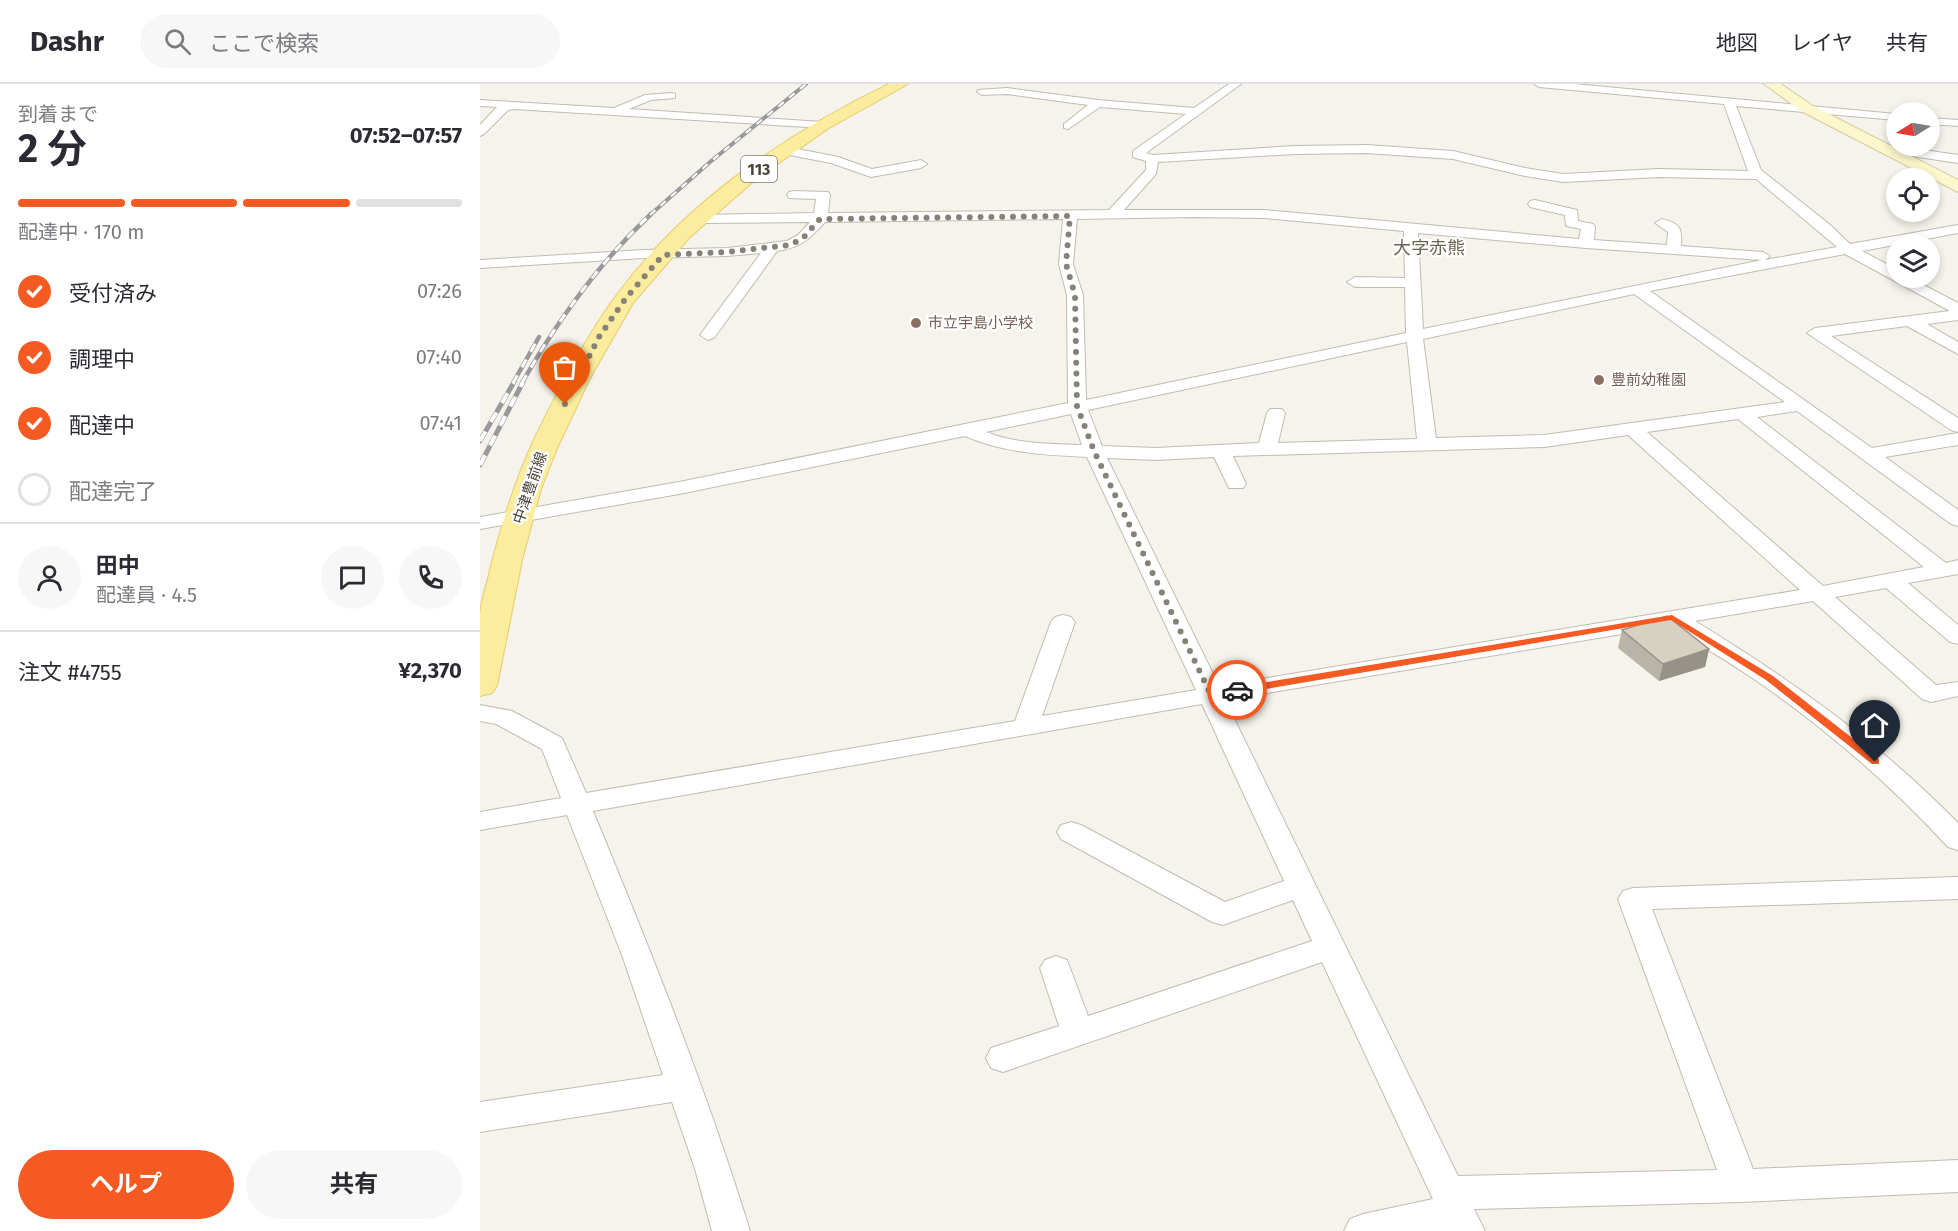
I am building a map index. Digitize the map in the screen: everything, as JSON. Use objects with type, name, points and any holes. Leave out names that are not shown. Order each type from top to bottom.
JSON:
[{"type":"main road","name":"中津豊前線","points":[[480,686],[519,517],[546,440],[599,337],[626,298],[663,255],[699,219],[783,150],[823,125],[901,84]]},
{"type":"street","points":[[1236,84],[1137,154],[1152,159],[1363,148],[1457,156],[1496,167],[1555,177],[1590,178],[1694,172],[1758,174]]},
{"type":"street","points":[[1539,84],[1886,116]]},
{"type":"street","points":[[1771,84],[1808,109],[1958,188]]},
{"type":"street","points":[[982,92],[1007,91],[1098,103],[1196,112]]},
{"type":"street","points":[[614,111],[649,97],[670,96]]},
{"type":"street","points":[[1729,102],[1755,172],[1824,227],[1847,249],[1886,270]]},
{"type":"street","points":[[480,103],[823,125]]},
{"type":"street","points":[[1068,126],[1098,103]]},
{"type":"street","points":[[480,132],[504,107],[516,105]]},
{"type":"street","points":[[1940,122],[1958,123]]},
{"type":"street","points":[[1883,148],[1958,159]]},
{"type":"street","points":[[783,150],[834,160],[871,173],[921,164]]},
{"type":"street","points":[[1112,215],[1152,171],[1152,159]]},
{"type":"street","points":[[480,264],[644,254],[727,252],[790,245],[803,238],[820,219],[824,195],[794,195]]},
{"type":"street","points":[[1535,204],[1572,213],[1571,223],[1588,226],[1586,244]]},
{"type":"street","points":[[699,219],[1263,214],[1586,244],[1798,259]]},
{"type":"street","points":[[1070,216],[1066,264],[1075,295],[1077,406],[1094,451],[1457,1212]]},
{"type":"street","points":[[1662,223],[1675,230],[1674,250]]},
{"type":"street","points":[[1412,228],[1412,283],[1427,444]]},
{"type":"street","points":[[480,523],[680,488],[1637,289],[1958,230]]},
{"type":"street","points":[[708,335],[773,246]]},
{"type":"street","points":[[1355,282],[1412,283]]},
{"type":"street","points":[[1920,288],[1958,309]]},
{"type":"street","points":[[1637,289],[1958,520]]},
{"type":"street","points":[[1958,315],[1815,333],[1958,426]]},
{"type":"street","points":[[1910,321],[1958,350]]},
{"type":"street","points":[[967,430],[994,442],[1062,452],[1156,454],[1267,448],[1544,441],[1801,405]]},
{"type":"street","points":[[1267,448],[1276,413]]},
{"type":"street","points":[[1741,413],[1950,569]]},
{"type":"street","points":[[1631,428],[1931,694],[1958,689]]},
{"type":"street","points":[[1868,454],[1958,440]]},
{"type":"street","points":[[1221,451],[1236,484]]},
{"type":"street","points":[[480,821],[1211,695],[1817,594],[1950,569]]},
{"type":"street","points":[[1890,580],[1958,637]]},
{"type":"street","points":[[1672,617],[1769,678],[1842,733],[1909,790],[1958,840]]},
{"type":"street","points":[[1025,727],[1064,622]]},
{"type":"street","points":[[480,713],[503,717],[553,744],[637,955],[713,1169],[731,1231]]},
{"type":"street","points":[[1071,832],[1222,914],[1302,886]]},
{"type":"street","points":[[1741,1186],[1633,899],[1958,888]]},
{"type":"street","points":[[1003,1058],[1331,947]]},
{"type":"street","points":[[1056,968],[1078,1033]]},
{"type":"street","points":[[480,1117],[682,1086]]},
{"type":"street","points":[[1363,1231],[1457,1212],[1741,1186],[1958,1176]]},
{"type":"building","points":[[1667,616],[1709,649],[1663,664],[1622,630]]},
{"type":"railway","points":[[650,215],[710,162],[806,84]]},
{"type":"railway","points":[[522,383],[564,315],[614,252],[650,215]]},
{"type":"railway","points":[[513,383],[539,337]]},
{"type":"railway","points":[[480,441],[514,382]]},
{"type":"railway","points":[[480,465],[523,382]]},
{"type":"way so far","points":[[565,404],[599,337],[626,298],[663,255],[727,252],[790,245],[803,238],[820,219],[1070,216],[1066,264],[1075,295],[1077,406],[1094,451],[1211,695],[1237,690]]},
{"type":"place","name":"市立宇島小学校","points":[[916,323]]},
{"type":"place","name":"豊前幼稚園","points":[[1599,380]]},
{"type":"district","name":"大字赤熊","points":[[1429,248]]},
{"type":"route","points":[[1237,690],[1672,617],[1769,678],[1842,733],[1875,762]]}]
